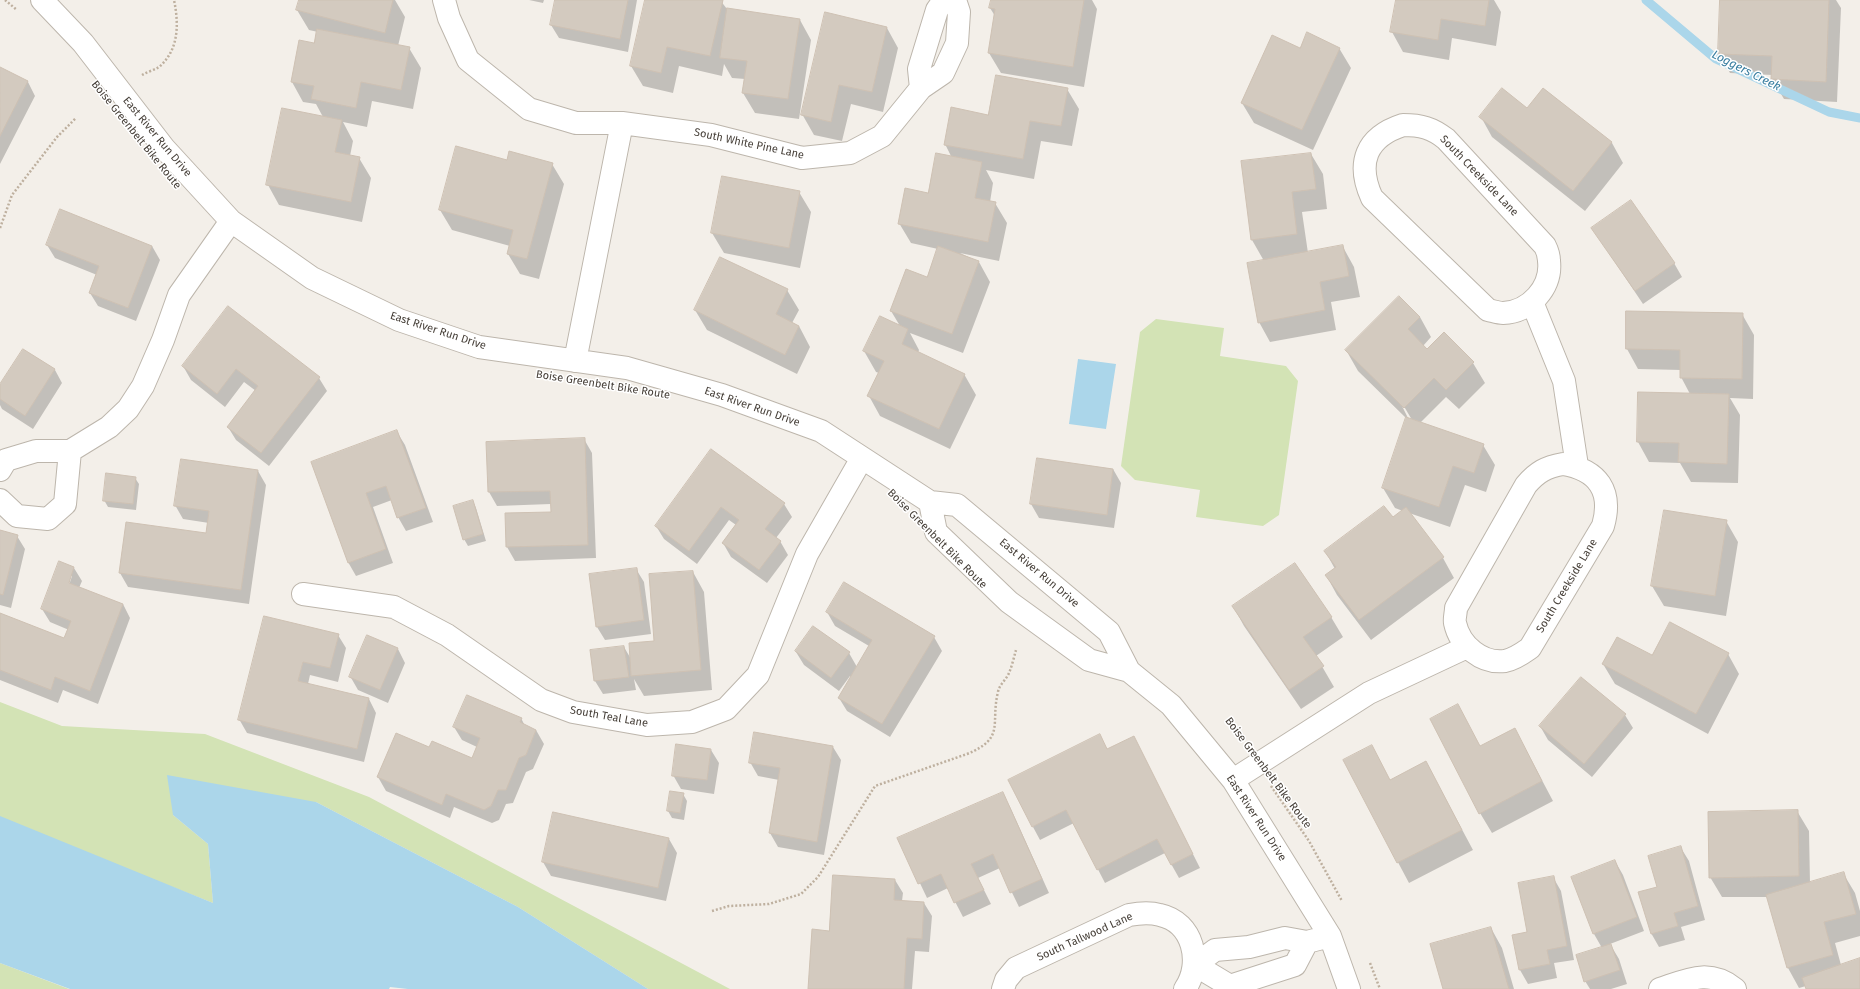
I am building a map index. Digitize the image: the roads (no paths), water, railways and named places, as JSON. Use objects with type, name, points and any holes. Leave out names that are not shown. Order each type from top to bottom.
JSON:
[{"type":"street","name":"East River Run Drive","points":[[42,0],[83,44],[164,148],[231,221],[312,278],[399,320],[479,347],[627,368],[722,395],[821,431],[930,502],[957,505],[1109,632],[1129,671]]},
{"type":"street","name":"South White Pine Lane","points":[[444,0],[449,18],[468,60],[529,109],[576,123],[622,123],[710,135],[802,158],[850,153],[882,136],[921,88],[943,73],[957,43],[959,12],[955,0]]},
{"type":"street","points":[[921,88],[919,69],[937,10],[944,0]]},
{"type":"street","points":[[575,361],[622,123]]},
{"type":"street","name":"South Creekside Lane","points":[[1403,125],[1419,125],[1434,130],[1446,139],[1545,246],[1549,260],[1548,276],[1543,290],[1532,302],[1519,309],[1504,313],[1488,310],[1372,198],[1366,184],[1364,168],[1368,153],[1376,139],[1389,130],[1403,125]]},
{"type":"street","points":[[0,470],[6,460],[36,451],[70,451],[108,426],[128,409],[144,386],[163,340],[179,295],[231,221]]},
{"type":"street","points":[[1532,302],[1564,381],[1577,466]]},
{"type":"street","points":[[0,500],[17,516],[48,519],[65,504],[70,451]]},
{"type":"street","name":"South Teal Lane","points":[[303,594],[394,607],[447,635],[541,700],[573,712],[647,725],[692,722],[726,709],[758,675],[807,554],[862,458]]},
{"type":"street","name":"South Creekside Lane","points":[[1563,464],[1577,466],[1590,473],[1600,484],[1606,498],[1607,512],[1603,526],[1530,648],[1519,656],[1505,660],[1491,660],[1478,656],[1467,647],[1459,636],[1455,622],[1456,608],[1526,485],[1536,474],[1548,467],[1563,464]]},
{"type":"street","name":"East River Run Drive","points":[[930,502],[936,532],[1009,602],[1090,660],[1129,671],[1171,705],[1234,780],[1330,936],[1349,989]]},
{"type":"street","points":[[1234,780],[1369,693],[1467,647]]},
{"type":"street","name":"South Tallwood Lane","points":[[1003,989],[1006,980],[1016,968],[1129,915],[1145,912],[1161,915],[1176,922],[1187,934],[1194,948],[1195,964],[1191,980],[1185,989]]},
{"type":"street","points":[[1307,942],[1295,965],[1230,986],[1195,964],[1215,950],[1249,947],[1285,938],[1307,942],[1330,936]]},
{"type":"street","points":[[1660,989],[1693,978],[1708,977],[1722,980],[1735,989]]},
{"type":"water","points":[[1078,359],[1116,364],[1106,429],[1069,424]]},
{"type":"water","points":[[167,775],[316,802],[518,907],[648,989],[408,989],[390,987],[389,989],[70,989],[0,963],[0,816],[213,903],[208,844],[173,815]]},
{"type":"waterway","name":"Loggers Creek","points":[[1646,0],[1716,59],[1829,112],[1860,118]]}]
